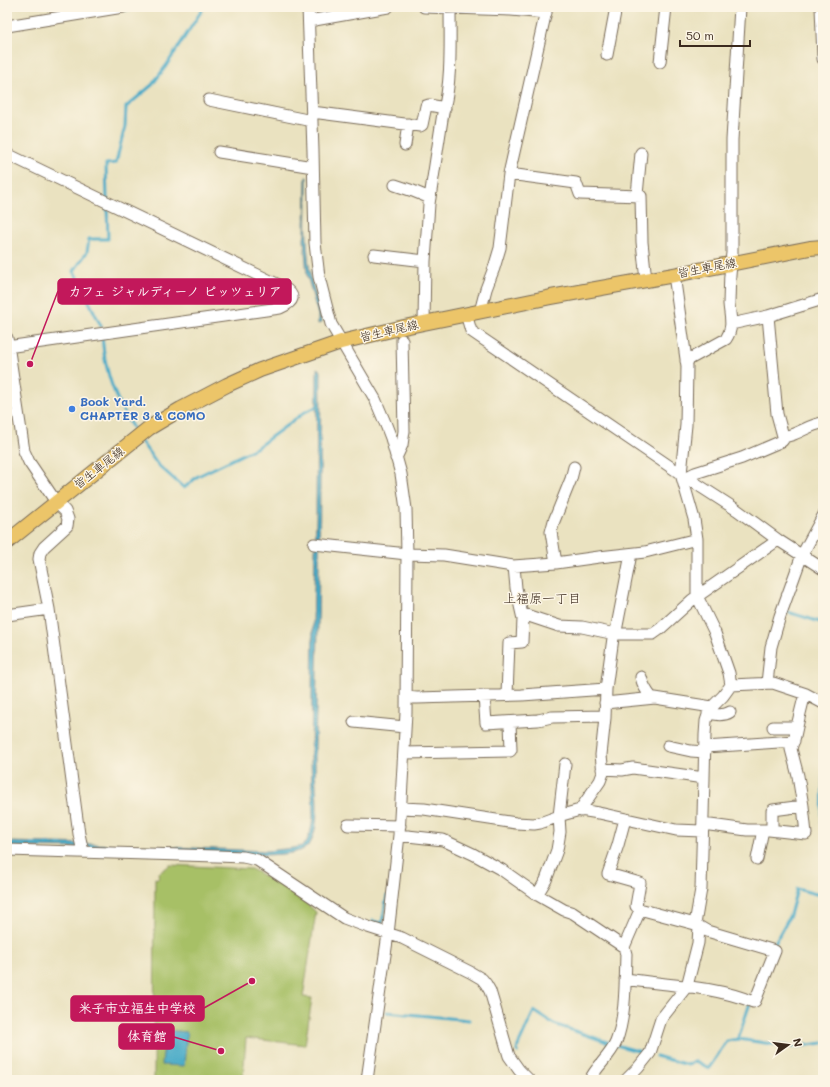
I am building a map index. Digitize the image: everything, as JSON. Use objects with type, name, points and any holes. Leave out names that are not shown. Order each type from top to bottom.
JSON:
[{"type":"main road","name":"皆生車尾線","points":[[7,542],[150,428],[227,384],[260,370],[341,342],[424,323],[551,297],[823,246]]},
{"type":"street","points":[[7,26],[124,7]]},
{"type":"street","points":[[308,7],[314,166],[314,243],[319,278],[332,324],[375,399],[386,425],[401,474],[406,509],[406,697],[401,808],[388,934],[367,1080]]},
{"type":"street","points":[[309,21],[338,11],[388,7]]},
{"type":"street","points":[[424,7],[547,10],[509,174],[500,248],[486,289],[473,313],[471,331],[823,569]]},
{"type":"street","points":[[607,55],[616,7]]},
{"type":"street","points":[[660,62],[666,7]]},
{"type":"street","points":[[686,361],[726,339],[730,332],[731,324],[729,305],[732,253],[732,140],[740,7]]},
{"type":"street","points":[[820,7],[823,59]]},
{"type":"street","points":[[424,323],[425,261],[430,198],[446,101],[450,60],[450,8]]},
{"type":"street","points":[[208,100],[312,116],[422,125],[426,106],[429,105],[444,108]]},
{"type":"street","points":[[405,145],[408,124]]},
{"type":"street","points":[[218,152],[314,166]]},
{"type":"street","points":[[637,195],[641,153]]},
{"type":"street","points":[[7,154],[283,287],[292,297],[292,301],[289,304],[280,308],[8,344],[24,451],[29,462],[56,502],[67,515],[67,526],[44,547],[40,553],[40,559],[49,609],[82,847]]},
{"type":"street","points":[[509,174],[576,183],[580,194],[641,196],[642,242],[646,280]]},
{"type":"street","points":[[395,185],[430,198]]},
{"type":"street","points":[[374,255],[425,261]]},
{"type":"street","points":[[674,275],[686,361],[684,475],[697,539],[698,597],[716,633],[729,673],[731,685]]},
{"type":"street","points":[[731,324],[768,316],[823,299]]},
{"type":"street","points":[[768,316],[776,414],[783,436],[785,437]]},
{"type":"street","points":[[396,458],[402,445],[404,431],[402,340]]},
{"type":"street","points":[[684,475],[696,473],[742,458],[782,441],[785,437],[788,437],[809,426],[823,423]]},
{"type":"street","points":[[556,563],[551,532],[574,467]]},
{"type":"street","points":[[767,683],[771,647],[802,555],[823,516]]},
{"type":"street","points":[[318,545],[407,554],[444,555],[514,566],[556,563],[599,556],[645,552],[697,539]]},
{"type":"street","points":[[523,614],[559,626],[582,627],[615,634],[655,633],[692,600],[778,540]]},
{"type":"street","points":[[581,811],[582,807],[600,781],[602,773],[601,755],[606,689],[613,638],[631,554]]},
{"type":"street","points":[[507,695],[509,643],[522,642],[523,614],[516,588],[514,566]]},
{"type":"street","points":[[7,615],[49,609]]},
{"type":"street","points":[[641,677],[646,692],[652,698]]},
{"type":"street","points":[[626,1080],[650,1053],[661,1019],[687,986],[698,943],[697,925],[701,889],[705,735],[710,710],[731,685],[773,683],[804,694],[823,703]]},
{"type":"street","points":[[406,697],[484,696],[606,689]]},
{"type":"street","points":[[401,808],[424,809],[516,823],[540,823],[559,816],[581,811],[599,813],[676,830],[702,828],[767,830],[806,834],[798,776],[791,749],[804,694]]},
{"type":"street","points":[[484,696],[486,723],[538,720],[552,717],[605,716]]},
{"type":"street","points":[[605,703],[652,698],[710,710],[714,715],[724,715],[730,712]]},
{"type":"street","points":[[354,722],[405,727]]},
{"type":"street","points":[[404,753],[510,751],[510,722]]},
{"type":"street","points":[[773,727],[796,727]]},
{"type":"street","points":[[668,746],[691,751],[794,741]]},
{"type":"street","points":[[537,895],[546,880],[557,850],[560,832],[559,816],[565,764]]},
{"type":"street","points":[[602,769],[622,770],[637,768],[704,778]]},
{"type":"street","points":[[757,859],[772,811],[803,806]]},
{"type":"street","points":[[624,980],[687,986],[754,1002],[775,951],[707,931],[697,925],[640,910],[636,906],[640,883],[608,874],[618,846],[625,819]]},
{"type":"street","points":[[348,825],[399,831],[443,840],[502,870],[537,895],[564,910],[574,913],[624,947]]},
{"type":"street","points":[[7,850],[82,847],[243,857],[257,860],[344,918],[402,938],[482,979],[492,997],[509,1056],[519,1070],[529,1080]]},
{"type":"street","points":[[590,1080],[593,1072],[611,1052],[616,1041],[624,1004],[626,954],[624,947],[640,910]]},
{"type":"green space","points":[[170,865],[251,869],[293,891],[316,912],[303,997],[312,998],[305,1045],[246,1038],[243,1078],[198,1076],[198,1080],[154,1080],[155,878],[158,879],[159,873]]},
{"type":"water","points":[[306,177],[307,249],[311,279],[321,316],[321,323],[318,324],[318,315],[307,275],[304,239]]},
{"type":"water","points":[[317,368],[321,371],[315,746],[317,807],[314,835],[311,842],[308,846],[297,852],[266,855],[90,848],[7,847],[7,842],[267,851],[293,848],[302,846],[306,843],[311,830],[313,816],[311,759],[316,520]]},
{"type":"water","points":[[165,1030],[187,1032],[184,1066],[162,1065]]},
{"type":"waterway","points":[[125,10],[144,7]]},
{"type":"waterway","points":[[107,200],[106,164],[116,163],[125,126],[126,107],[152,85],[204,7]]},
{"type":"waterway","points":[[101,326],[74,271],[87,252],[89,239],[108,239],[107,205]]},
{"type":"waterway","points":[[102,336],[109,377],[122,410],[136,433]]},
{"type":"waterway","points":[[140,440],[157,464],[184,488],[198,476],[256,448],[305,412],[318,406]]},
{"type":"waterway","points":[[785,611],[823,623]]},
{"type":"waterway","points":[[822,830],[823,778]]},
{"type":"waterway","points":[[772,948],[790,915],[797,889],[820,895],[823,882]]},
{"type":"waterway","points":[[373,921],[382,923],[387,896]]},
{"type":"waterway","points":[[738,1039],[750,1003]]},
{"type":"waterway","points":[[518,1052],[518,1046],[534,1011],[554,1024],[610,1043]]},
{"type":"waterway","points":[[387,1012],[469,1020]]},
{"type":"waterway","points":[[656,1056],[688,1065],[695,1061],[709,1068],[727,1041],[738,1039],[793,1047],[823,1043]]},
{"type":"waterway","points":[[616,1045],[645,1053]]},
{"type":"place","name":"カフェ ジャルディーノ ピッツェリア","points":[[30,364]]},
{"type":"place","name":"Book Yard. CHAPTER 3 & COMO","points":[[72,409]]},
{"type":"place","name":"米子市立福生中学校","points":[[252,981]]},
{"type":"place","name":"体育館","points":[[221,1051]]},
{"type":"district","name":"上福原一丁目","points":[[542,598]]}]
